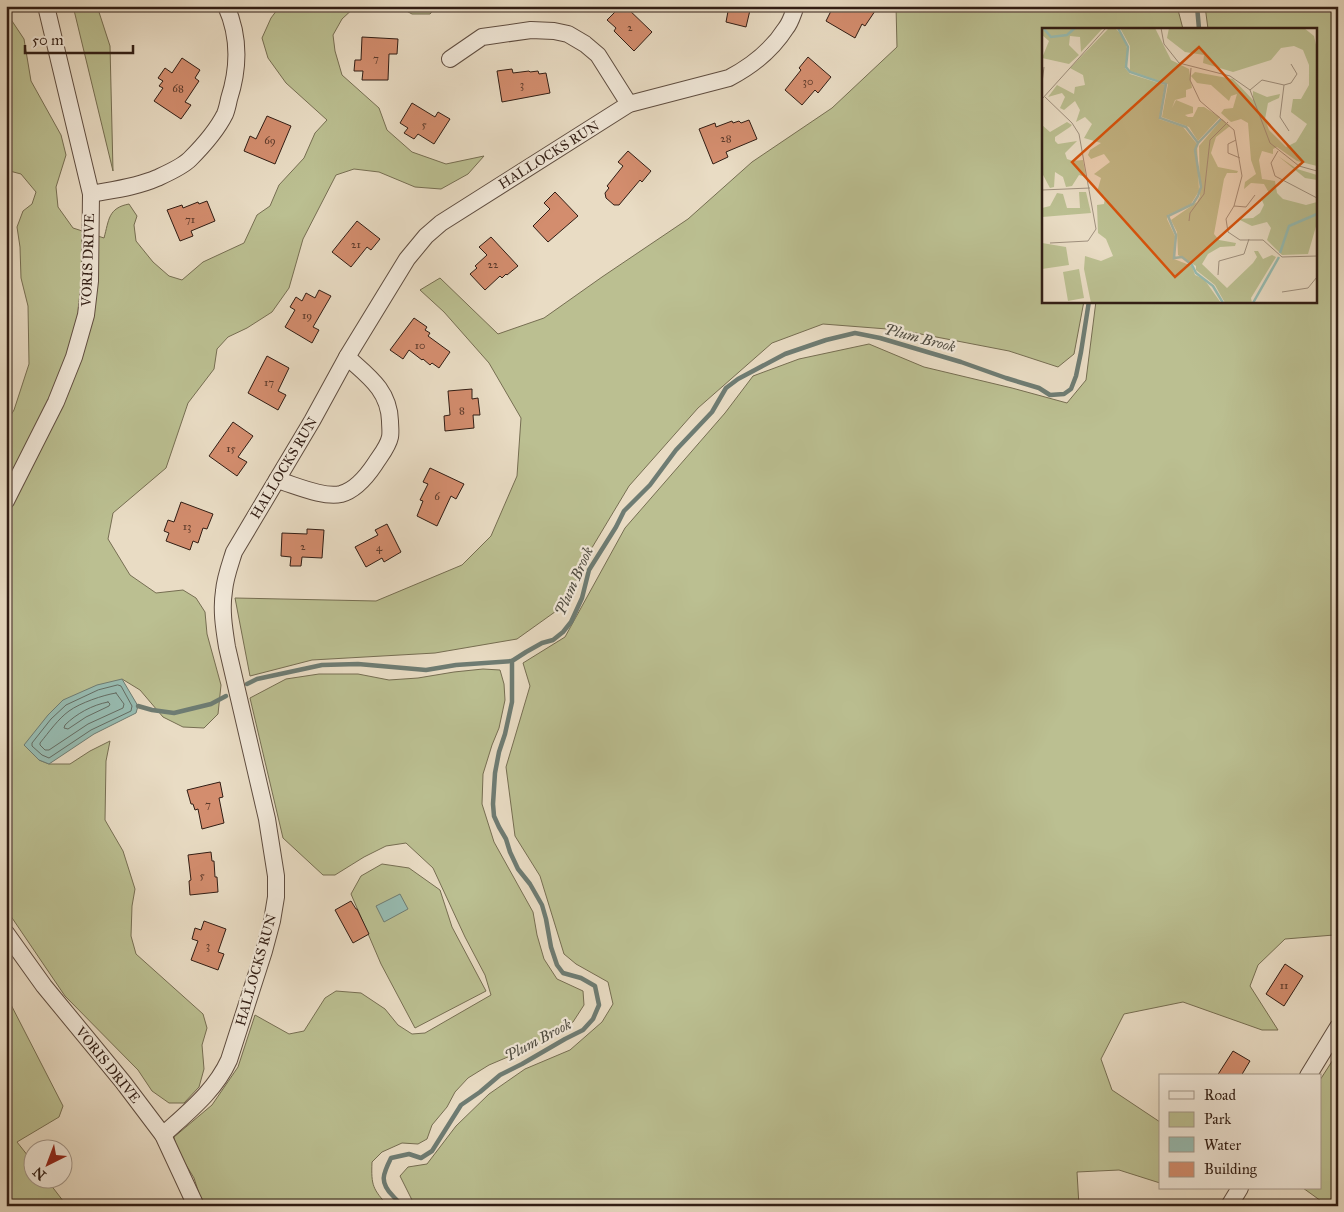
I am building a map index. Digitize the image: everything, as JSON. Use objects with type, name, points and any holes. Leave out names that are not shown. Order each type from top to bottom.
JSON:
[{"type":"street","name":"VORIS DRIVE","points":[[6,501],[56,402],[74,357],[86,315],[90,281],[91,194],[46,6]]},
{"type":"street","points":[[91,194],[128,187],[155,179],[189,160],[210,138],[225,113],[235,82],[237,63],[234,31],[226,6]]},
{"type":"street","name":"HALLOCKS RUN","points":[[163,1135],[199,1102],[224,1071],[264,951],[276,897],[276,876],[269,829],[226,647],[223,620],[223,592],[234,552],[312,422],[347,357],[407,259],[426,236],[441,223],[629,104],[729,78],[742,72],[771,48],[787,27],[796,6]]},
{"type":"street","points":[[450,59],[482,37],[531,30],[568,34],[598,55],[629,104]]},
{"type":"street","points":[[277,480],[320,493],[341,494],[355,488],[371,470],[386,446],[390,437],[390,413],[387,401],[375,382],[347,357]]},
{"type":"street","name":"VORIS DRIVE","points":[[6,933],[44,986],[117,1074],[163,1135],[196,1206]]},
{"type":"street","points":[[1309,1074],[1338,1027]]},
{"type":"street","points":[[1229,1206],[1239,1190]]},
{"type":"green space","points":[[73,6],[97,6],[110,46],[113,171]]},
{"type":"green space","points":[[280,6],[356,6],[342,19],[333,35],[335,51],[342,75],[379,108],[387,130],[412,152],[446,164],[484,156],[468,174],[441,189],[415,187],[379,172],[354,169],[336,175],[303,239],[289,288],[272,312],[247,328],[228,337],[217,349],[214,369],[188,403],[166,468],[113,513],[108,539],[130,575],[156,593],[183,590],[196,598],[205,612],[207,634],[221,685],[218,714],[204,728],[183,727],[163,717],[140,690],[122,679],[39,760],[49,764],[70,764],[110,741],[106,761],[105,820],[123,851],[135,889],[132,906],[131,936],[136,954],[203,1014],[207,1028],[202,1045],[204,1069],[199,1087],[184,1103],[169,1103],[152,1091],[138,1070],[65,996],[6,909],[6,423],[14,410],[29,364],[28,306],[21,278],[17,227],[23,211],[32,204],[36,192],[21,174],[6,170],[6,12],[24,39],[31,81],[61,135],[66,155],[56,187],[58,207],[73,228],[104,238],[110,216],[117,208],[129,204],[137,216],[134,225],[136,241],[153,262],[169,276],[182,280],[203,262],[244,243],[257,215],[270,206],[279,185],[304,158],[315,133],[327,120],[286,83],[268,58],[262,38],[271,18]]},
{"type":"green space","points":[[397,6],[437,6],[430,14],[412,14]]},
{"type":"green space","points":[[896,6],[1177,6],[1183,28],[1042,28],[1042,302],[1084,302],[1074,354],[1058,367],[1009,351],[900,330],[823,324],[772,343],[698,408],[629,486],[584,561],[566,604],[517,639],[435,653],[312,660],[250,676],[235,598],[376,601],[462,565],[491,536],[517,476],[521,418],[489,363],[444,312],[420,290],[440,278],[498,334],[544,318],[688,219],[752,162],[832,108],[897,47]]},
{"type":"green space","points":[[1205,6],[1338,6],[1338,833],[1334,837],[1338,854],[1338,930],[1334,935],[1285,939],[1258,965],[1250,986],[1278,1030],[1262,1030],[1183,1002],[1124,1014],[1101,1059],[1112,1090],[1159,1121],[1159,1183],[1119,1170],[1077,1172],[1079,1206],[415,1206],[400,1176],[408,1167],[427,1164],[456,1126],[489,1094],[525,1069],[570,1050],[602,1022],[613,1004],[608,982],[576,964],[564,954],[540,876],[515,836],[506,767],[530,686],[523,663],[565,637],[625,528],[725,413],[753,376],[799,359],[869,344],[924,367],[1067,403],[1086,380],[1096,302],[1316,302],[1316,28],[1208,28]]},
{"type":"green space","points":[[483,669],[500,670],[504,684],[505,700],[499,728],[483,774],[482,804],[494,842],[533,912],[544,959],[557,979],[583,991],[584,1005],[573,1022],[536,1045],[489,1065],[468,1078],[455,1092],[447,1107],[432,1125],[427,1139],[418,1144],[402,1143],[382,1152],[372,1162],[374,1187],[388,1206],[203,1206],[194,1178],[177,1150],[174,1137],[212,1105],[238,1067],[255,1015],[289,1034],[304,1031],[325,998],[336,991],[361,993],[385,1009],[398,1025],[412,1034],[425,1033],[491,995],[485,975],[433,868],[406,843],[386,846],[335,875],[323,875],[283,838],[250,698],[286,679],[319,674],[358,674],[389,680]]},
{"type":"green space","points":[[382,864],[409,868],[440,890],[452,927],[486,991],[415,1028],[381,964],[351,894],[361,876]]},
{"type":"green space","points":[[6,995],[63,1106],[59,1117],[17,1142],[22,1148],[22,1190],[55,1190],[67,1206],[6,1206]]},
{"type":"green space","points":[[1338,1052],[1338,1206],[1328,1206],[1306,1190],[1322,1190],[1322,1077]]},
{"type":"water","points":[[122,679],[138,706],[136,713],[94,734],[49,764],[39,760],[24,745],[48,715],[63,700],[97,685]]},
{"type":"water","points":[[400,894],[408,909],[384,922],[376,906]]},
{"type":"building","points":[[621,6],[625,6],[652,32],[634,51],[614,31],[616,28],[607,20]]},
{"type":"building","points":[[729,6],[751,6],[746,27],[726,22]]},
{"type":"building","points":[[841,6],[867,6],[875,11],[865,26],[862,24],[855,38],[826,21],[833,7],[839,10]]},
{"type":"building","points":[[362,37],[398,39],[397,54],[389,54],[388,80],[362,80],[363,71],[354,71],[355,60],[361,60]]},
{"type":"building","points":[[808,57],[831,77],[818,93],[815,90],[802,105],[785,90],[801,70],[799,68]]},
{"type":"building","points":[[182,58],[200,70],[195,78],[199,81],[185,102],[191,105],[181,119],[154,101],[163,88],[159,86],[163,81],[158,78],[165,68],[172,73]]},
{"type":"building","points":[[512,69],[513,73],[538,71],[539,74],[546,73],[550,93],[502,102],[497,71]]},
{"type":"building","points":[[412,103],[435,117],[438,112],[450,119],[434,144],[418,134],[414,139],[404,133],[408,128],[400,123]]},
{"type":"building","points":[[267,116],[291,126],[275,164],[244,151],[250,136],[256,139]]},
{"type":"building","points":[[749,120],[757,139],[726,152],[728,157],[713,164],[699,129],[715,123],[716,127],[732,121],[733,123],[739,121],[741,123]]},
{"type":"building","points":[[628,151],[651,171],[642,182],[640,180],[619,205],[614,205],[606,198],[605,193],[609,188],[607,186],[623,166],[618,162]]},
{"type":"building","points":[[555,192],[578,216],[548,242],[533,226],[550,209],[544,203]]},
{"type":"building","points":[[207,201],[215,221],[191,231],[193,236],[180,241],[167,210],[182,205],[183,208],[198,202],[199,204]]},
{"type":"building","points":[[357,221],[380,239],[371,250],[367,247],[351,267],[332,252]]},
{"type":"building","points":[[491,237],[518,266],[502,278],[500,276],[485,290],[470,274],[477,268],[475,266],[487,255],[479,247]]},
{"type":"building","points":[[319,290],[331,296],[313,327],[319,330],[312,343],[285,327],[295,310],[290,307],[296,297],[302,301],[306,293],[315,298]]},
{"type":"building","points":[[414,318],[427,327],[425,330],[430,333],[428,336],[450,352],[439,368],[432,363],[430,365],[409,350],[403,359],[390,350]]},
{"type":"building","points":[[267,356],[289,368],[278,391],[286,395],[278,410],[248,393]]},
{"type":"building","points":[[472,389],[472,399],[478,398],[480,415],[473,415],[474,428],[445,431],[444,416],[450,415],[448,391]]},
{"type":"building","points":[[233,422],[253,436],[238,457],[247,462],[237,476],[209,456]]},
{"type":"building","points":[[430,468],[464,484],[456,499],[451,496],[437,526],[417,516],[423,501],[420,500],[428,484],[423,482]]},
{"type":"building","points":[[181,502],[213,514],[207,529],[203,528],[198,543],[193,541],[190,550],[166,541],[169,533],[164,531],[168,520],[174,522]]},
{"type":"building","points":[[387,524],[401,552],[384,562],[382,558],[366,567],[355,547],[378,535],[375,530]]},
{"type":"building","points":[[307,529],[324,530],[322,558],[302,557],[301,566],[290,566],[291,557],[281,556],[282,533],[307,534]]},
{"type":"building","points":[[220,782],[223,797],[219,798],[224,823],[202,829],[198,809],[195,810],[193,804],[191,804],[187,790]]},
{"type":"building","points":[[211,852],[212,861],[214,861],[215,877],[217,877],[218,892],[190,895],[189,881],[191,880],[188,855]]},
{"type":"building","points":[[351,901],[369,934],[353,943],[335,910]]},
{"type":"building","points":[[204,921],[226,929],[218,952],[224,954],[218,970],[191,960],[198,941],[192,939],[195,928],[201,930]]},
{"type":"building","points":[[1285,964],[1303,976],[1284,1006],[1266,994]]},
{"type":"building","points":[[1233,1051],[1250,1061],[1242,1074],[1218,1074]]},
{"type":"waterway","name":"Plum Brook","points":[[1197,6],[1199,28]]},
{"type":"waterway","name":"Plum Brook","points":[[401,1206],[384,1182],[384,1173],[391,1158],[409,1154],[421,1158],[432,1151],[461,1105],[500,1075],[583,1030],[593,1019],[599,1005],[595,986],[581,978],[563,973],[557,965],[542,905],[530,884],[518,869],[494,816],[493,804],[495,773],[512,702],[512,661],[542,643],[553,640],[571,622],[582,598],[589,570],[624,511],[650,485],[676,450],[712,412],[726,388],[738,379],[785,354],[826,340],[855,333],[880,338],[961,362],[1039,388],[1050,395],[1064,394],[1071,389],[1076,376],[1089,302]]},
{"type":"waterway","points":[[247,684],[257,679],[322,665],[358,664],[426,670],[456,665],[512,661]]},
{"type":"waterway","points":[[138,706],[174,713],[211,704],[226,696]]}]
